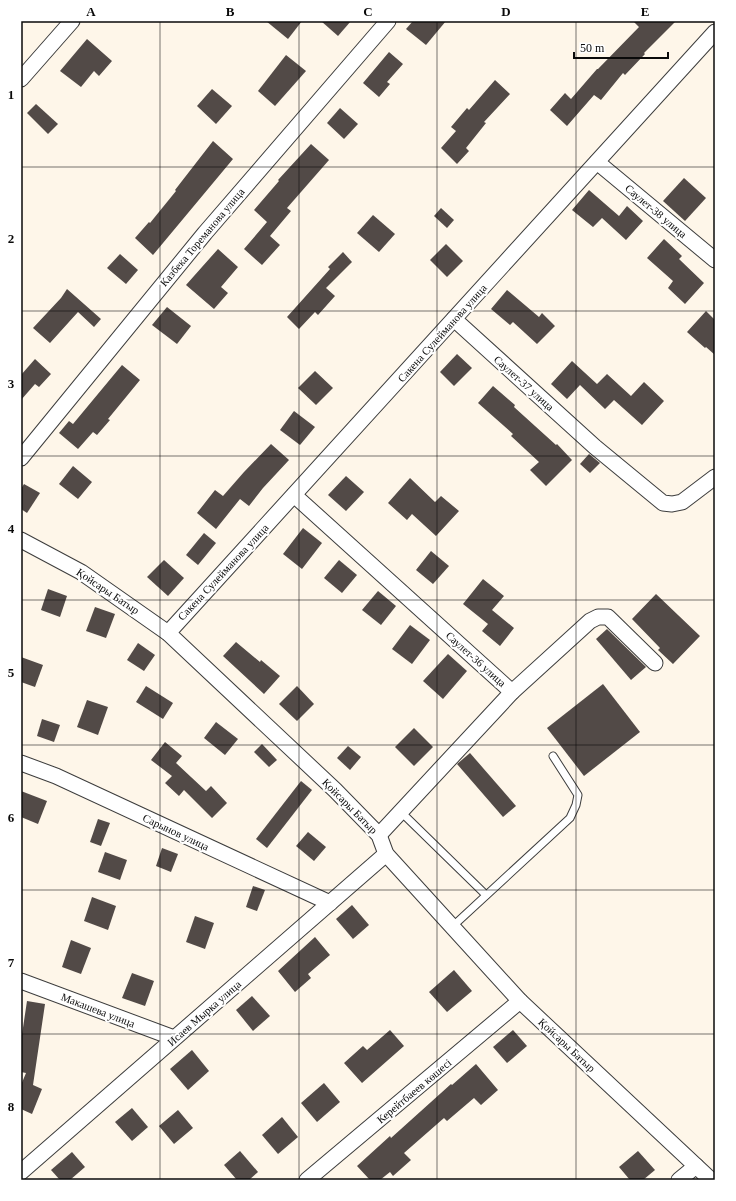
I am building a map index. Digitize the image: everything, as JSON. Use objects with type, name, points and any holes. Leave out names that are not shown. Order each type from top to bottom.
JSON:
[{"type":"street","points":[[21,79],[72,21]]},
{"type":"street","name":"Казбека Тореманова улица","points":[[21,458],[205,233],[388,21]]},
{"type":"street","name":"Сакена Сулейманова улица","points":[[168,633],[715,32]]},
{"type":"street","name":"Саулет-38 улица","points":[[597,162],[715,260]]},
{"type":"street","name":"Саулет-37 улица","points":[[454,319],[594,447],[663,503],[672,504],[682,502],[715,477]]},
{"type":"street","name":"Саулет-36 улица","points":[[294,495],[512,692],[379,835]]},
{"type":"street","name":"Қойсары Батыр","points":[[21,540],[82,572],[168,633],[335,790],[379,835],[386,854],[520,1001],[704,1175]]},
{"type":"street","points":[[512,692],[590,621],[598,617],[608,617],[655,663]]},
{"type":"street","name":"Сарынов улица","points":[[21,763],[56,776],[330,903]]},
{"type":"street","name":"Исаев Мырка улица","points":[[21,1172],[386,854]]},
{"type":"street","name":"Макашева улица","points":[[21,981],[174,1038]]},
{"type":"street","name":"Керейтбаеев көшесі","points":[[307,1180],[520,1001]]},
{"type":"street","points":[[679,1180],[704,1175]]},
{"type":"lane","points":[[452,926],[570,818],[576,805],[578,795],[553,756]]},
{"type":"lane","points":[[401,812],[486,895]]},
{"type":"building","points":[[266,21],[302,21],[288,39]]},
{"type":"building","points":[[321,21],[351,21],[338,36]]},
{"type":"building","points":[[413,21],[446,21],[426,45],[406,29]]},
{"type":"building","points":[[633,21],[676,21],[644,53],[645,54],[625,75],[623,73],[601,100],[594,95],[567,126],[550,110],[565,93],[571,99],[597,69],[639,27]]},
{"type":"building","points":[[87,39],[112,61],[99,76],[94,71],[81,87],[60,71]]},
{"type":"building","points":[[389,52],[403,64],[387,82],[390,84],[379,97],[363,83]]},
{"type":"building","points":[[286,55],[306,71],[275,106],[258,91]]},
{"type":"building","points":[[495,80],[510,94],[484,122],[486,123],[466,148],[469,151],[457,164],[441,148],[456,131],[451,127],[467,108],[469,110]]},
{"type":"building","points":[[212,89],[232,106],[216,124],[197,106]]},
{"type":"building","points":[[36,104],[58,124],[48,134],[27,113]]},
{"type":"building","points":[[340,108],[358,124],[344,139],[327,123]]},
{"type":"building","points":[[213,141],[233,159],[153,255],[135,238],[149,222],[150,223],[176,191],[175,190]]},
{"type":"building","points":[[311,144],[329,160],[287,208],[291,211],[270,236],[280,245],[262,265],[244,249],[267,222],[254,210],[279,181],[278,180]]},
{"type":"building","points":[[684,178],[706,198],[685,221],[663,201]]},
{"type":"building","points":[[589,190],[619,216],[627,206],[643,221],[626,240],[602,218],[593,227],[572,210]]},
{"type":"building","points":[[441,208],[454,220],[447,228],[434,216]]},
{"type":"building","points":[[373,215],[395,234],[379,252],[357,233]]},
{"type":"building","points":[[664,239],[682,256],[679,259],[704,283],[685,304],[668,288],[673,281],[647,258]]},
{"type":"building","points":[[446,244],[463,261],[447,277],[430,260]]},
{"type":"building","points":[[218,249],[238,267],[221,287],[228,293],[214,309],[186,285]]},
{"type":"building","points":[[343,252],[352,262],[326,288],[335,296],[318,315],[315,312],[299,329],[287,317],[330,269],[328,267]]},
{"type":"building","points":[[120,254],[138,270],[126,284],[107,268]]},
{"type":"building","points":[[67,289],[101,319],[94,327],[78,312],[50,343],[33,328],[61,298]]},
{"type":"building","points":[[507,290],[539,317],[542,313],[555,326],[537,344],[513,322],[510,325],[491,309]]},
{"type":"building","points":[[167,307],[191,326],[177,344],[152,325]]},
{"type":"building","points":[[706,311],[715,320],[715,355],[687,332]]},
{"type":"building","points":[[457,354],[472,368],[454,386],[440,372]]},
{"type":"building","points":[[35,359],[51,374],[39,387],[35,384],[21,400],[21,375]]},
{"type":"building","points":[[572,361],[597,384],[607,374],[631,396],[644,382],[664,401],[642,425],[614,400],[605,409],[580,385],[567,399],[551,384]]},
{"type":"building","points":[[122,365],[140,380],[97,435],[93,432],[78,449],[59,433],[69,421],[73,424]]},
{"type":"building","points":[[315,371],[333,388],[316,405],[298,388]]},
{"type":"building","points":[[493,386],[515,405],[514,407],[556,445],[557,444],[572,460],[546,486],[530,470],[539,462],[511,436],[513,434],[478,403]]},
{"type":"building","points":[[294,411],[315,427],[300,445],[280,430]]},
{"type":"building","points":[[271,444],[289,460],[263,488],[249,506],[240,499],[216,529],[197,513],[215,490],[223,496]]},
{"type":"building","points":[[589,454],[600,463],[590,473],[580,464]]},
{"type":"building","points":[[73,466],[92,482],[78,499],[59,484]]},
{"type":"building","points":[[346,476],[364,492],[346,511],[328,495]]},
{"type":"building","points":[[410,478],[435,502],[441,496],[459,511],[436,536],[412,514],[407,520],[388,503]]},
{"type":"building","points":[[24,484],[40,493],[27,513],[21,509],[21,489]]},
{"type":"building","points":[[303,528],[322,543],[302,569],[283,554]]},
{"type":"building","points":[[204,533],[216,543],[198,565],[186,555]]},
{"type":"building","points":[[431,551],[449,566],[433,584],[416,570]]},
{"type":"building","points":[[164,560],[184,578],[168,596],[147,577]]},
{"type":"building","points":[[339,560],[357,575],[342,593],[324,578]]},
{"type":"building","points":[[483,579],[504,596],[492,610],[514,628],[500,646],[482,631],[488,624],[463,604]]},
{"type":"building","points":[[48,589],[67,596],[60,617],[41,610]]},
{"type":"building","points":[[378,591],[396,606],[381,625],[362,610]]},
{"type":"building","points":[[656,594],[700,636],[673,664],[658,650],[660,648],[632,619]]},
{"type":"building","points":[[95,607],[115,614],[106,638],[86,631]]},
{"type":"building","points":[[410,625],[430,640],[412,664],[392,649]]},
{"type":"building","points":[[607,629],[646,667],[631,680],[596,639]]},
{"type":"building","points":[[236,642],[280,676],[264,694],[223,656]]},
{"type":"building","points":[[138,643],[155,655],[144,671],[127,660]]},
{"type":"building","points":[[448,654],[467,671],[443,699],[423,681]]},
{"type":"building","points":[[21,657],[43,665],[35,687],[21,682]]},
{"type":"building","points":[[603,684],[640,732],[584,776],[547,728]]},
{"type":"building","points":[[146,686],[173,703],[163,719],[136,702]]},
{"type":"building","points":[[297,686],[314,704],[297,721],[279,704]]},
{"type":"building","points":[[87,700],[108,707],[98,735],[77,727]]},
{"type":"building","points":[[42,719],[60,725],[54,742],[37,736]]},
{"type":"building","points":[[216,722],[238,739],[225,755],[204,738]]},
{"type":"building","points":[[414,728],[433,747],[414,766],[395,747]]},
{"type":"building","points":[[165,742],[182,756],[176,763],[206,791],[211,786],[227,803],[212,818],[184,790],[179,796],[165,783],[172,776],[151,760]]},
{"type":"building","points":[[262,744],[277,760],[269,767],[254,752]]},
{"type":"building","points":[[348,746],[361,757],[350,770],[337,758]]},
{"type":"building","points":[[470,753],[516,806],[503,817],[457,764]]},
{"type":"building","points":[[301,781],[312,790],[267,848],[256,839]]},
{"type":"building","points":[[21,791],[47,801],[38,824],[21,817]]},
{"type":"building","points":[[98,819],[110,823],[101,846],[90,842]]},
{"type":"building","points":[[308,832],[326,847],[314,861],[296,846]]},
{"type":"building","points":[[162,848],[178,854],[171,872],[156,866]]},
{"type":"building","points":[[105,852],[127,860],[120,880],[98,872]]},
{"type":"building","points":[[253,886],[265,890],[257,911],[246,907]]},
{"type":"building","points":[[92,897],[116,906],[108,930],[84,921]]},
{"type":"building","points":[[352,905],[369,925],[353,939],[336,919]]},
{"type":"building","points":[[195,916],[214,923],[205,949],[186,942]]},
{"type":"building","points":[[315,937],[330,955],[308,974],[311,978],[295,992],[278,971]]},
{"type":"building","points":[[71,940],[91,948],[81,974],[62,967]]},
{"type":"building","points":[[454,970],[472,991],[447,1012],[429,992]]},
{"type":"building","points":[[132,973],[154,981],[145,1006],[122,998]]},
{"type":"building","points":[[252,996],[270,1016],[253,1031],[236,1010]]},
{"type":"building","points":[[27,1001],[45,1004],[33,1085],[42,1089],[32,1114],[21,1109],[21,1085],[26,1073],[21,1072],[21,1041]]},
{"type":"building","points":[[390,1030],[404,1046],[362,1083],[344,1063],[363,1046],[367,1050]]},
{"type":"building","points":[[513,1030],[527,1046],[507,1063],[493,1047]]},
{"type":"building","points":[[192,1050],[209,1071],[188,1090],[170,1069]]},
{"type":"building","points":[[476,1064],[498,1090],[481,1105],[474,1098],[447,1121],[444,1118],[404,1153],[411,1160],[393,1176],[390,1172],[380,1180],[370,1180],[357,1166],[390,1136],[391,1138],[451,1084],[452,1085]]},
{"type":"building","points":[[324,1083],[340,1102],[317,1122],[301,1103]]},
{"type":"building","points":[[132,1108],[148,1127],[132,1141],[115,1122]]},
{"type":"building","points":[[178,1110],[193,1128],[174,1144],[159,1126]]},
{"type":"building","points":[[282,1117],[298,1137],[278,1154],[262,1135]]},
{"type":"building","points":[[240,1151],[258,1172],[249,1180],[237,1180],[224,1165]]},
{"type":"building","points":[[638,1151],[655,1170],[643,1180],[630,1180],[619,1167]]},
{"type":"building","points":[[72,1152],[85,1167],[70,1180],[60,1180],[51,1170]]}]
